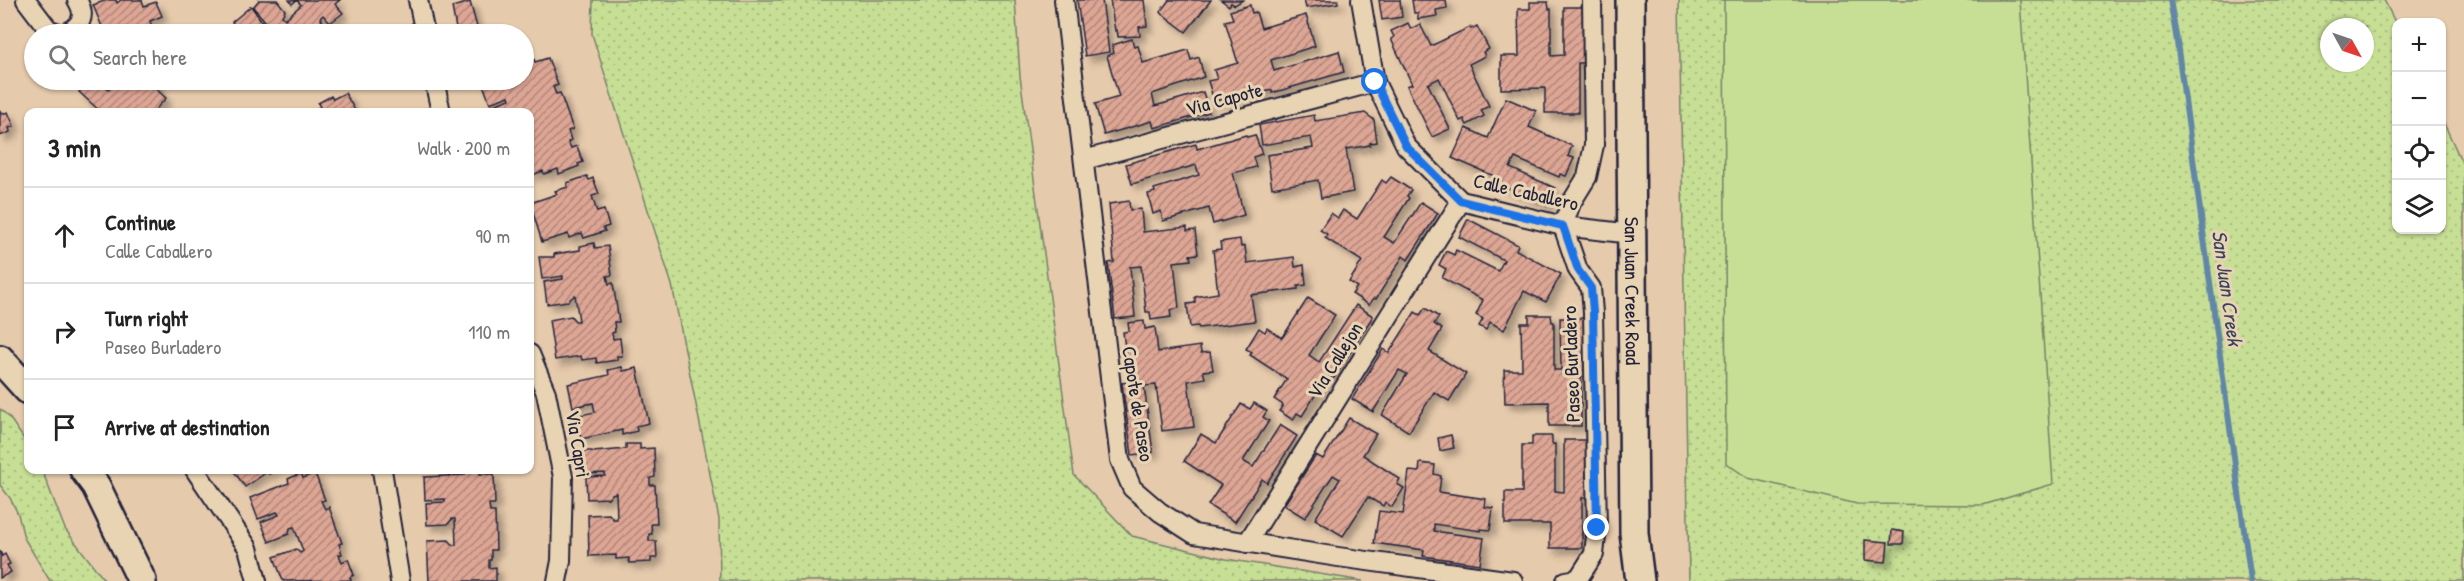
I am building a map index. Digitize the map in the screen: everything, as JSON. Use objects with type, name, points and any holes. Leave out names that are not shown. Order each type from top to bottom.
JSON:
[{"type":"main road","name":"San Juan Creek Road","points":[[1630,0],[1634,533],[1640,581]]},
{"type":"main road","points":[[0,360],[24,386]]},
{"type":"main road","points":[[87,474],[96,486],[142,581]]},
{"type":"street","points":[[26,0],[44,24]]},
{"type":"street","points":[[77,0],[83,10],[80,24]]},
{"type":"street","points":[[418,0],[423,24]]},
{"type":"street","name":"Capote de Paseo","points":[[1064,0],[1120,460],[1132,488],[1160,512],[1194,534],[1513,581]]},
{"type":"street","name":"Calle Caballero","points":[[1361,0],[1375,82],[1406,146],[1461,201],[1563,226],[1632,234]]},
{"type":"street","points":[[1563,226],[1571,203],[1587,177],[1594,144],[1592,0]]},
{"type":"street","name":"Via Capote","points":[[1084,160],[1375,82]]},
{"type":"street","points":[[436,90],[440,108]]},
{"type":"street","name":"Via Callejon","points":[[1247,543],[1461,201]]},
{"type":"street","name":"Paseo Burladero","points":[[1563,226],[1578,270],[1591,288],[1597,528],[1594,554],[1578,579],[1566,581]]},
{"type":"street","name":"Via Capri","points":[[534,364],[546,393],[563,477],[561,561],[557,581]]},
{"type":"street","points":[[198,474],[248,548],[257,581]]},
{"type":"street","points":[[383,474],[400,581]]},
{"type":"green space","points":[[593,0],[1015,0],[1020,76],[1074,475],[1132,536],[1226,559],[1363,581],[720,581],[719,519],[672,285],[592,34]]},
{"type":"green space","points":[[1679,0],[2384,0],[2393,18],[2392,234],[2446,234],[2446,128],[2464,167],[2464,581],[1689,581]]},
{"type":"green space","points":[[1724,0],[2020,0],[2053,484],[1983,505],[1857,504],[1748,478],[1726,463]]},
{"type":"green space","points":[[0,409],[9,417],[24,439],[24,474],[44,474],[65,529],[105,581],[50,581],[24,538],[18,514],[0,485]]},
{"type":"building","points":[[107,0],[116,0],[117,3],[121,0],[142,0],[144,6],[156,2],[162,16],[150,21],[151,24],[101,24],[93,5]]},
{"type":"building","points":[[259,0],[277,0],[285,10],[282,16],[285,19],[301,5],[297,0],[340,0],[335,4],[343,13],[330,23],[323,15],[320,18],[323,22],[320,24],[234,24],[232,22],[251,6],[263,23],[265,21],[253,7]]},
{"type":"building","points":[[1077,0],[1102,0],[1109,52],[1085,56]]},
{"type":"building","points":[[1110,0],[1144,0],[1147,26],[1139,27],[1140,36],[1118,37]]},
{"type":"building","points":[[1169,0],[1211,0],[1186,32],[1160,12]]},
{"type":"building","points":[[1221,0],[1243,0],[1235,5],[1231,3],[1229,6]]},
{"type":"building","points":[[1304,0],[1338,0],[1338,3],[1306,8]]},
{"type":"building","points":[[1379,0],[1400,0],[1402,17],[1382,20]]},
{"type":"building","points":[[1412,0],[1446,0],[1447,8],[1436,10],[1437,16],[1418,19],[1418,13],[1414,13]]},
{"type":"building","points":[[470,2],[476,24],[455,24],[452,7]]},
{"type":"building","points":[[1530,2],[1548,2],[1549,9],[1551,9],[1551,56],[1564,55],[1564,7],[1583,7],[1584,63],[1578,63],[1578,113],[1545,113],[1545,88],[1501,89],[1501,56],[1519,56],[1518,9],[1530,9]]},
{"type":"building","points":[[1250,5],[1252,13],[1256,12],[1261,28],[1306,15],[1315,46],[1271,60],[1274,71],[1339,51],[1344,72],[1272,93],[1272,90],[1254,95],[1253,92],[1223,101],[1223,99],[1214,101],[1208,81],[1217,79],[1214,70],[1238,63],[1225,21],[1233,19],[1230,11]]},
{"type":"building","points":[[1408,23],[1411,29],[1420,24],[1431,46],[1470,27],[1471,29],[1477,26],[1489,49],[1483,52],[1485,56],[1469,64],[1489,106],[1481,110],[1484,116],[1467,125],[1464,119],[1460,121],[1439,78],[1428,84],[1450,129],[1432,137],[1407,86],[1412,84],[1391,39],[1394,37],[1391,31]]},
{"type":"building","points":[[1132,39],[1134,47],[1138,46],[1143,63],[1188,50],[1191,60],[1199,57],[1204,77],[1152,94],[1155,106],[1203,92],[1209,112],[1154,128],[1152,121],[1104,135],[1095,104],[1119,97],[1107,56],[1114,53],[1112,45]]},
{"type":"building","points":[[548,58],[558,85],[553,87],[556,94],[560,93],[573,129],[568,131],[571,140],[568,142],[571,148],[577,146],[583,162],[559,174],[558,169],[534,174],[534,108],[492,108],[491,106],[510,99],[509,96],[490,103],[485,90],[534,90],[534,59],[535,62]]},
{"type":"building","points":[[81,90],[157,90],[166,98],[157,108],[97,108],[79,92]]},
{"type":"building","points":[[345,93],[354,108],[318,108],[320,107],[318,103],[331,96],[333,99]]},
{"type":"building","points":[[1506,98],[1536,111],[1529,127],[1572,146],[1568,156],[1574,158],[1566,176],[1560,174],[1559,177],[1515,158],[1510,168],[1555,188],[1547,206],[1496,183],[1499,178],[1452,158],[1466,128],[1488,138]]},
{"type":"building","points":[[0,111],[2,114],[8,112],[14,126],[9,128],[10,132],[0,136]]},
{"type":"building","points":[[1365,113],[1374,120],[1377,142],[1346,149],[1353,192],[1321,198],[1318,180],[1272,188],[1267,155],[1313,148],[1311,137],[1262,145],[1259,125],[1314,115],[1315,121]]},
{"type":"building","points":[[1246,135],[1247,137],[1255,135],[1262,154],[1253,157],[1256,167],[1233,173],[1244,215],[1213,224],[1209,208],[1163,221],[1161,211],[1153,214],[1148,194],[1155,192],[1154,189],[1199,175],[1196,165],[1132,184],[1126,164],[1196,144],[1197,149]]},
{"type":"building","points":[[587,176],[589,180],[593,178],[599,194],[592,196],[597,212],[604,210],[609,226],[603,228],[605,231],[584,238],[582,233],[569,238],[568,234],[542,242],[534,216],[534,202],[557,194],[555,191],[568,187],[567,183]]},
{"type":"building","points":[[1391,177],[1411,190],[1407,196],[1409,198],[1384,237],[1394,243],[1421,202],[1438,213],[1408,260],[1403,256],[1376,299],[1374,298],[1369,305],[1352,294],[1357,287],[1349,282],[1362,261],[1325,238],[1327,234],[1320,230],[1331,213],[1338,218],[1343,210],[1357,219],[1382,180],[1386,183]]},
{"type":"building","points":[[1129,201],[1130,210],[1141,209],[1143,232],[1187,227],[1187,231],[1195,230],[1198,254],[1190,255],[1191,260],[1174,262],[1179,308],[1170,310],[1171,317],[1151,320],[1150,312],[1146,312],[1141,266],[1130,267],[1135,317],[1115,319],[1108,263],[1114,262],[1109,204]]},
{"type":"building","points":[[1468,219],[1518,245],[1516,250],[1561,274],[1546,302],[1524,291],[1504,330],[1490,322],[1486,330],[1479,326],[1483,319],[1476,315],[1483,300],[1442,278],[1446,269],[1439,265],[1446,251],[1454,255],[1456,250],[1498,271],[1504,260],[1459,237]]},
{"type":"building","points":[[1240,239],[1241,247],[1245,246],[1247,263],[1294,257],[1295,267],[1304,265],[1306,285],[1298,286],[1298,289],[1251,295],[1255,321],[1199,328],[1198,326],[1190,327],[1187,304],[1195,303],[1195,297],[1218,293],[1213,250],[1221,249],[1220,242]]},
{"type":"building","points":[[594,243],[595,248],[608,246],[612,275],[607,276],[609,284],[613,283],[619,322],[614,322],[615,332],[612,333],[613,339],[620,338],[622,356],[617,356],[617,360],[597,363],[596,358],[582,360],[581,356],[555,360],[549,320],[571,316],[575,321],[579,321],[575,295],[568,301],[547,304],[544,282],[563,279],[563,276],[542,279],[539,257],[554,257],[554,254],[580,250],[580,246]]},
{"type":"building","points":[[1308,298],[1335,315],[1309,355],[1319,362],[1356,305],[1373,316],[1334,378],[1328,375],[1302,416],[1297,413],[1293,420],[1279,411],[1283,405],[1274,399],[1287,379],[1250,355],[1252,352],[1246,349],[1259,328],[1265,332],[1267,328],[1282,338]]},
{"type":"building","points":[[1425,308],[1439,317],[1434,324],[1442,329],[1429,351],[1466,374],[1449,401],[1434,392],[1409,432],[1382,415],[1407,374],[1399,370],[1373,412],[1352,399],[1383,349],[1389,353],[1415,312],[1420,315]]},
{"type":"building","points":[[1529,315],[1551,315],[1552,322],[1554,322],[1554,370],[1561,370],[1560,318],[1586,318],[1586,377],[1581,377],[1581,426],[1549,426],[1549,402],[1505,403],[1504,370],[1522,370],[1521,323],[1529,323]]},
{"type":"building","points":[[1144,321],[1145,329],[1155,327],[1158,352],[1200,346],[1201,353],[1210,352],[1213,370],[1203,371],[1205,378],[1188,381],[1194,427],[1162,431],[1156,385],[1144,386],[1153,452],[1132,455],[1122,383],[1129,382],[1123,332],[1129,331],[1128,323]]},
{"type":"building","points":[[622,367],[623,371],[637,368],[649,423],[636,426],[637,431],[622,435],[622,430],[581,439],[576,416],[595,412],[593,403],[573,407],[568,384],[609,375],[608,370]]},
{"type":"building","points":[[1254,403],[1267,411],[1263,417],[1269,421],[1243,461],[1253,467],[1280,425],[1297,436],[1267,483],[1262,479],[1235,522],[1208,505],[1221,485],[1184,461],[1201,434],[1216,443],[1241,404],[1250,409]]},
{"type":"building","points":[[1349,418],[1376,434],[1363,455],[1400,479],[1397,484],[1404,488],[1392,507],[1385,502],[1383,506],[1368,497],[1343,536],[1315,519],[1340,479],[1333,475],[1305,518],[1284,505],[1316,455],[1323,459]]},
{"type":"building","points":[[1451,435],[1454,448],[1440,451],[1438,438]]},
{"type":"building","points":[[1532,436],[1552,436],[1552,444],[1555,444],[1555,491],[1564,492],[1564,440],[1587,440],[1587,498],[1582,498],[1582,548],[1550,548],[1550,524],[1505,524],[1505,492],[1522,492],[1522,445],[1532,445]]},
{"type":"building","points":[[626,444],[640,444],[640,449],[654,448],[655,477],[650,478],[650,485],[655,485],[657,524],[651,524],[652,534],[649,534],[649,541],[656,541],[657,558],[651,558],[651,562],[629,563],[629,558],[616,559],[616,555],[589,556],[588,515],[609,514],[613,519],[617,519],[616,493],[609,498],[587,499],[586,477],[605,476],[605,473],[584,474],[583,451],[626,449]]},
{"type":"building","points":[[1420,463],[1435,465],[1434,474],[1441,476],[1439,492],[1486,499],[1485,507],[1493,508],[1490,530],[1481,529],[1481,531],[1434,524],[1434,531],[1484,538],[1480,564],[1423,556],[1424,550],[1374,543],[1379,511],[1403,514],[1409,471],[1419,472]]},
{"type":"building","points":[[236,474],[264,474],[245,487]]},
{"type":"building","points":[[299,474],[303,478],[315,474],[325,500],[321,501],[325,509],[329,507],[342,543],[339,544],[342,554],[339,555],[342,562],[348,559],[354,575],[350,577],[351,580],[283,581],[274,557],[296,549],[300,553],[303,551],[294,527],[290,528],[289,534],[269,542],[261,522],[279,515],[277,512],[258,519],[250,498],[289,483],[288,479]]},
{"type":"building","points":[[494,474],[495,504],[489,504],[490,512],[495,512],[496,550],[491,550],[489,568],[496,567],[496,581],[429,581],[427,541],[449,540],[456,545],[455,519],[448,524],[427,525],[426,503],[445,502],[445,499],[425,500],[424,477]]},
{"type":"building","points":[[1892,530],[1904,532],[1903,544],[1891,544]]},
{"type":"building","points":[[1865,540],[1888,542],[1886,562],[1865,560]]},
{"type":"building","points":[[0,551],[2,556],[5,554],[11,572],[0,578]]},
{"type":"waterway","name":"San Juan Creek","points":[[2170,0],[2251,581]]},
{"type":"route","points":[[1375,82],[1406,146],[1461,201],[1563,226],[1578,270],[1591,288],[1597,528]]}]
